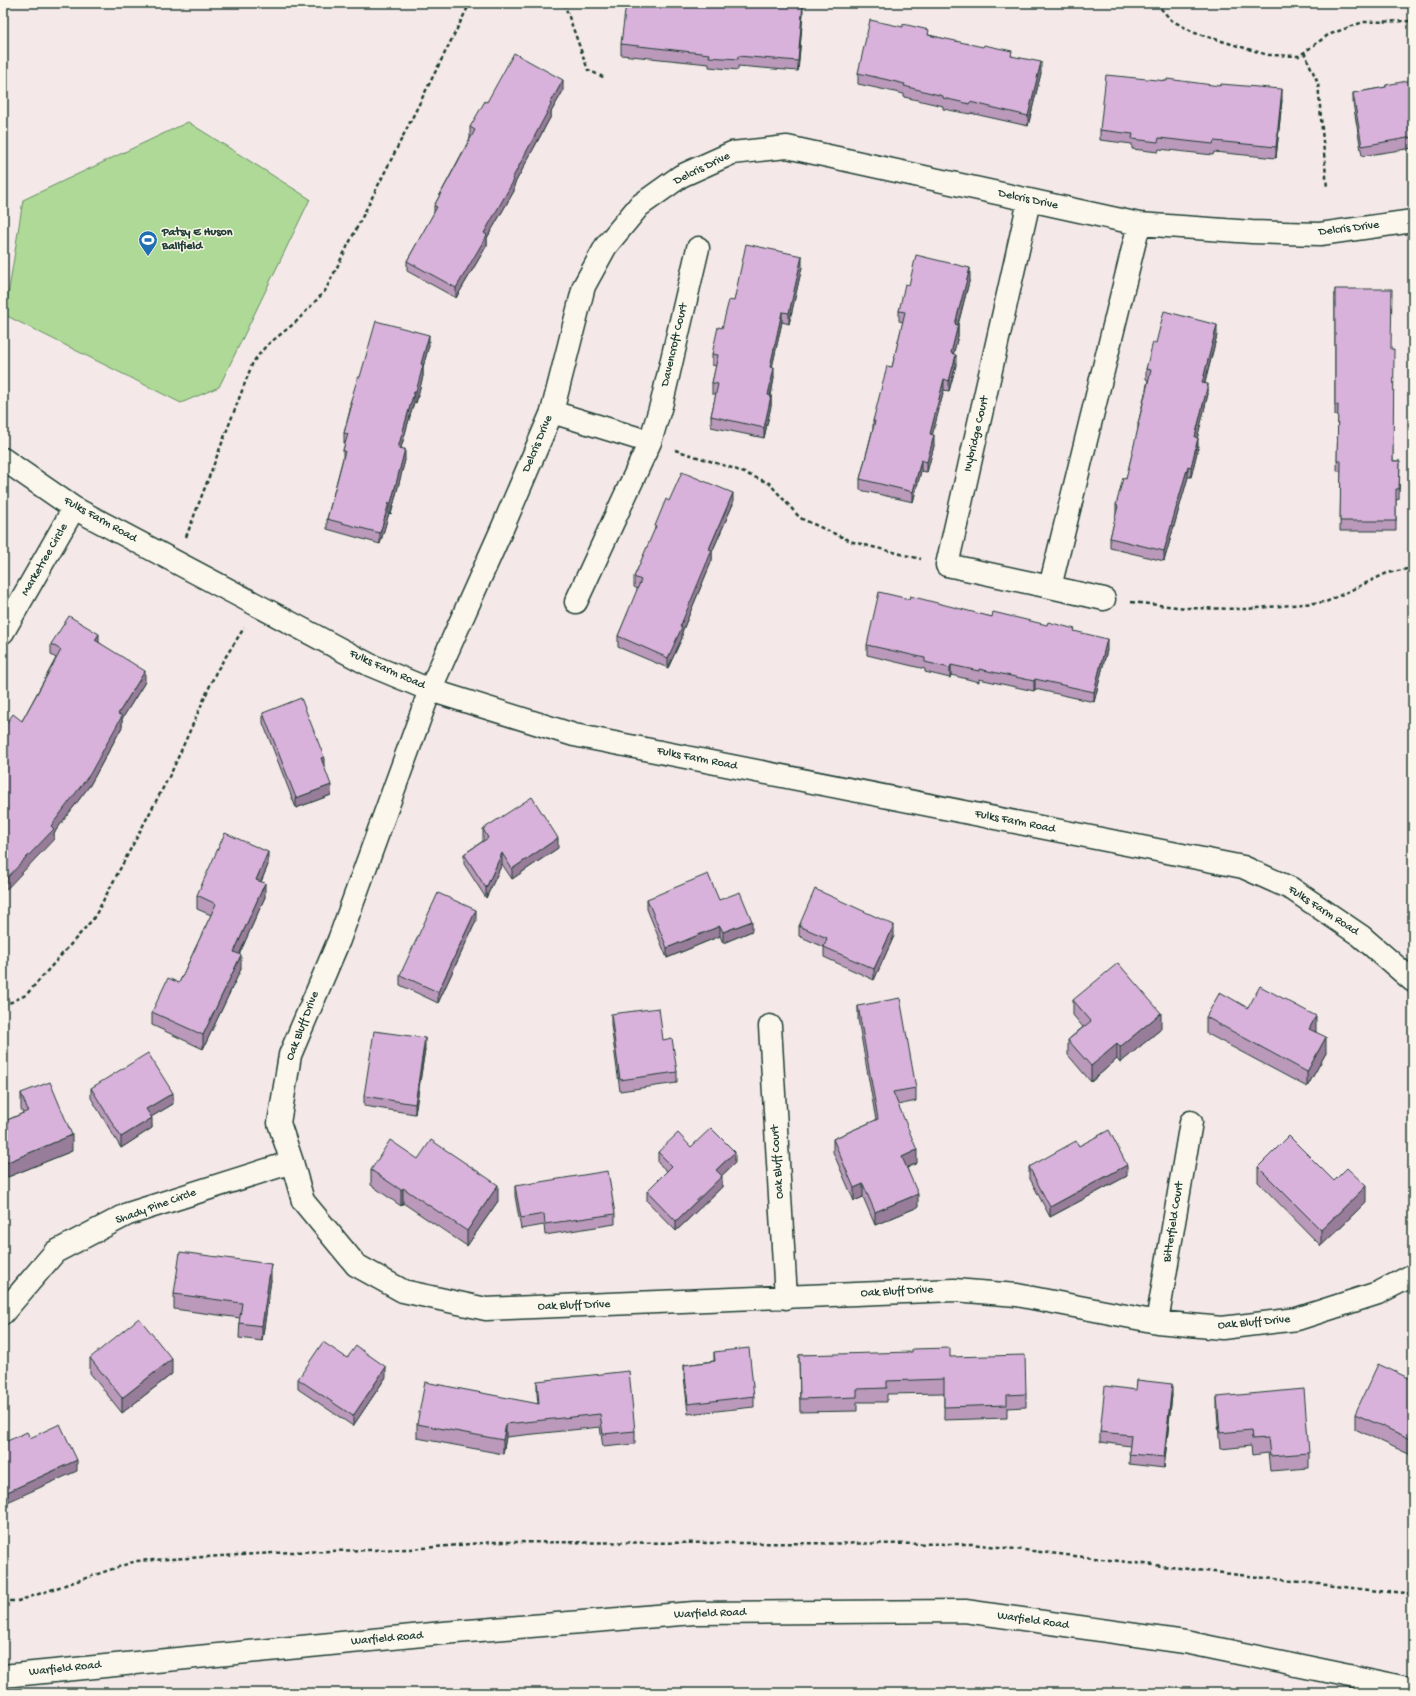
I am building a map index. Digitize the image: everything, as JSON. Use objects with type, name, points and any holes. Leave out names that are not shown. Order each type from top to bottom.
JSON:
[{"type":"street","name":"Delcris Drive","points":[[430,690],[502,529],[552,412],[584,286],[606,246],[639,206],[680,176],[732,153],[787,147],[1140,224],[1252,232],[1320,234],[1413,221]]},
{"type":"street","name":"Ivybridge Court","points":[[948,565],[1029,201]]},
{"type":"street","points":[[1050,587],[1140,224]]},
{"type":"street","name":"Davencroft Court","points":[[576,602],[650,442],[662,402],[698,248]]},
{"type":"street","points":[[552,412],[650,442]]},
{"type":"street","name":"Fulks Farm Road","points":[[3,459],[74,508],[370,665],[430,690],[574,734],[1243,867],[1292,889],[1361,936],[1413,982]]},
{"type":"street","name":"Marketree Circle","points":[[3,632],[74,508]]},
{"type":"street","points":[[948,565],[1104,599]]},
{"type":"street","name":"Oak Bluff Drive","points":[[430,690],[339,940],[290,1055],[279,1123],[303,1201],[356,1265],[403,1291],[486,1309],[954,1290],[1017,1295],[1157,1322],[1222,1328],[1297,1319],[1378,1293],[1413,1275]]},
{"type":"street","name":"Oak Bluff Court","points":[[770,1026],[786,1298]]},
{"type":"street","name":"Bitterfield Court","points":[[1157,1322],[1190,1122]]},
{"type":"street","name":"Shady Pine Circle","points":[[3,1313],[55,1252],[68,1245],[128,1214],[292,1162]]},
{"type":"street","name":"Warfield Road","points":[[3,1676],[443,1633],[694,1613],[965,1611],[1185,1642],[1413,1689]]},
{"type":"path","points":[[177,563],[253,362],[266,346],[296,322],[325,291],[470,3]]},
{"type":"path","points":[[564,3],[588,70],[605,78]]},
{"type":"path","points":[[1156,3],[1171,20],[1195,33],[1268,54],[1299,56],[1328,35],[1363,22],[1413,21]]},
{"type":"path","points":[[1304,52],[1318,83],[1327,188]]},
{"type":"path","points":[[650,442],[732,468],[769,483],[800,518],[853,542],[948,565]]},
{"type":"path","points":[[1104,599],[1186,608],[1239,609],[1326,602],[1387,573],[1413,568]]},
{"type":"path","points":[[3,1006],[26,995],[94,918],[172,771],[216,672],[258,605]]},
{"type":"path","points":[[3,1601],[18,1601],[136,1561],[291,1552],[411,1549],[494,1542],[972,1544],[1413,1594]]},
{"type":"green space","name":"Patsy E Huson Ballfield","points":[[188,122],[310,199],[219,387],[181,403],[5,315],[23,200]]},
{"type":"building","points":[[626,3],[803,3],[798,61],[738,56],[738,59],[709,57],[710,54],[621,44]]},
{"type":"building","points":[[870,20],[903,27],[903,24],[929,30],[928,35],[983,47],[984,45],[1012,51],[1011,56],[1041,62],[1028,116],[970,102],[970,104],[943,98],[943,96],[904,86],[905,84],[858,73]]},
{"type":"building","points":[[514,53],[563,80],[512,179],[514,180],[484,233],[487,235],[456,288],[407,261],[437,207],[434,206],[475,130],[470,127],[485,101],[487,102]]},
{"type":"building","points":[[1106,75],[1167,81],[1167,79],[1220,86],[1221,84],[1282,89],[1276,147],[1214,141],[1213,144],[1159,138],[1158,142],[1132,139],[1133,134],[1100,130]]},
{"type":"building","points":[[1412,80],[1413,137],[1362,146],[1353,93],[1386,87],[1386,85]]},
{"type":"building","points":[[746,244],[802,256],[789,313],[782,312],[770,367],[774,368],[768,395],[771,396],[764,428],[711,416],[718,384],[712,383],[718,355],[712,354],[718,327],[722,328],[729,300],[734,301]]},
{"type":"building","points":[[916,255],[970,268],[955,324],[958,325],[951,353],[956,355],[949,381],[944,379],[930,434],[934,435],[927,462],[921,460],[913,492],[860,479],[887,366],[892,367],[905,312],[899,311],[905,284],[909,285]]},
{"type":"building","points":[[1335,289],[1392,289],[1391,349],[1394,349],[1393,461],[1400,461],[1399,489],[1396,489],[1396,521],[1340,521],[1341,461],[1337,461],[1338,405],[1335,405]]},
{"type":"building","points":[[1164,311],[1217,325],[1202,383],[1208,384],[1195,437],[1198,438],[1191,467],[1188,466],[1164,551],[1110,538],[1118,506],[1116,505],[1123,478],[1126,479],[1151,370],[1146,369],[1153,342],[1156,343]]},
{"type":"building","points":[[376,321],[429,335],[421,364],[423,365],[416,392],[414,392],[398,448],[405,449],[391,503],[389,503],[380,533],[327,519],[345,451],[343,450],[348,434],[344,433],[352,404],[350,403],[358,377],[360,377]]},
{"type":"building","points":[[682,472],[733,493],[709,549],[712,550],[680,627],[682,627],[668,658],[618,636],[641,580],[634,577],[666,499],[669,501]]},
{"type":"building","points":[[879,592],[909,599],[910,596],[992,617],[993,612],[1047,625],[1048,622],[1075,629],[1074,631],[1107,639],[1094,692],[979,669],[979,671],[951,665],[950,668],[925,662],[925,658],[867,645]]},
{"type":"building","points":[[69,616],[99,634],[95,640],[145,671],[118,714],[122,716],[90,774],[51,826],[54,829],[3,882],[3,728],[13,714],[22,721],[61,650],[51,644]]},
{"type":"building","points":[[301,698],[324,757],[321,758],[331,785],[296,798],[263,713]]},
{"type":"building","points":[[532,797],[558,838],[512,869],[502,853],[486,888],[464,854],[488,838],[483,829]]},
{"type":"building","points":[[225,833],[268,852],[256,880],[265,883],[234,952],[241,955],[203,1035],[152,1012],[168,978],[179,983],[216,904],[197,895]]},
{"type":"building","points":[[708,874],[719,900],[740,892],[752,921],[723,932],[720,926],[667,948],[647,899]]},
{"type":"building","points":[[815,889],[894,925],[874,969],[824,947],[827,938],[799,926]]},
{"type":"building","points":[[438,893],[476,910],[438,992],[400,975]]},
{"type":"building","points":[[1118,963],[1161,1013],[1120,1047],[1117,1044],[1091,1066],[1068,1040],[1091,1021],[1073,1000]]},
{"type":"building","points":[[1260,986],[1316,1016],[1309,1029],[1326,1037],[1307,1072],[1206,1017],[1220,992],[1248,1008]]},
{"type":"building","points":[[900,998],[916,1088],[893,1092],[917,1150],[902,1157],[918,1194],[875,1212],[863,1184],[854,1188],[833,1139],[878,1119],[858,1006]]},
{"type":"building","points":[[659,1008],[663,1040],[672,1038],[677,1072],[620,1080],[611,1014]]},
{"type":"building","points":[[374,1031],[425,1038],[415,1104],[364,1096]]},
{"type":"building","points":[[148,1053],[173,1093],[146,1109],[152,1118],[121,1137],[91,1088]]},
{"type":"building","points":[[50,1082],[72,1135],[3,1164],[3,1122],[28,1111],[21,1093]]},
{"type":"building","points":[[711,1128],[735,1152],[716,1170],[722,1176],[676,1221],[647,1191],[672,1166],[658,1152],[678,1133],[691,1147]]},
{"type":"building","points":[[1109,1130],[1127,1165],[1050,1207],[1029,1167],[1076,1141],[1079,1146]]},
{"type":"building","points":[[1289,1136],[1334,1181],[1347,1168],[1366,1186],[1321,1230],[1258,1167]]},
{"type":"building","points":[[390,1140],[418,1159],[431,1140],[498,1185],[467,1231],[403,1188],[401,1190],[371,1170]]},
{"type":"building","points":[[608,1171],[615,1214],[545,1224],[544,1214],[521,1218],[515,1186]]},
{"type":"building","points":[[180,1252],[271,1264],[262,1326],[239,1323],[242,1303],[174,1294]]},
{"type":"building","points":[[139,1318],[172,1359],[122,1398],[90,1358]]},
{"type":"building","points":[[323,1342],[347,1358],[356,1346],[386,1367],[353,1416],[298,1379]]},
{"type":"building","points":[[749,1348],[754,1396],[688,1404],[684,1365],[715,1361],[714,1352]]},
{"type":"building","points":[[950,1348],[950,1357],[1025,1355],[1026,1394],[1007,1395],[1007,1405],[944,1407],[944,1379],[887,1381],[887,1388],[857,1389],[857,1397],[800,1399],[799,1355],[912,1352],[912,1349]]},
{"type":"building","points":[[1378,1364],[1413,1380],[1413,1440],[1355,1414]]},
{"type":"building","points":[[629,1371],[635,1431],[603,1434],[600,1414],[506,1424],[503,1440],[417,1424],[425,1382],[539,1404],[537,1381]]},
{"type":"building","points":[[1137,1380],[1172,1384],[1164,1457],[1129,1454],[1131,1435],[1100,1432],[1105,1386],[1136,1390]]},
{"type":"building","points":[[1304,1389],[1309,1453],[1270,1456],[1268,1438],[1252,1439],[1251,1430],[1220,1433],[1217,1397]]},
{"type":"building","points":[[60,1424],[77,1460],[3,1494],[3,1443],[27,1432],[30,1438]]},
{"type":"place","name":"Patsy E Huson Ballfield","points":[[148,257]]}]
